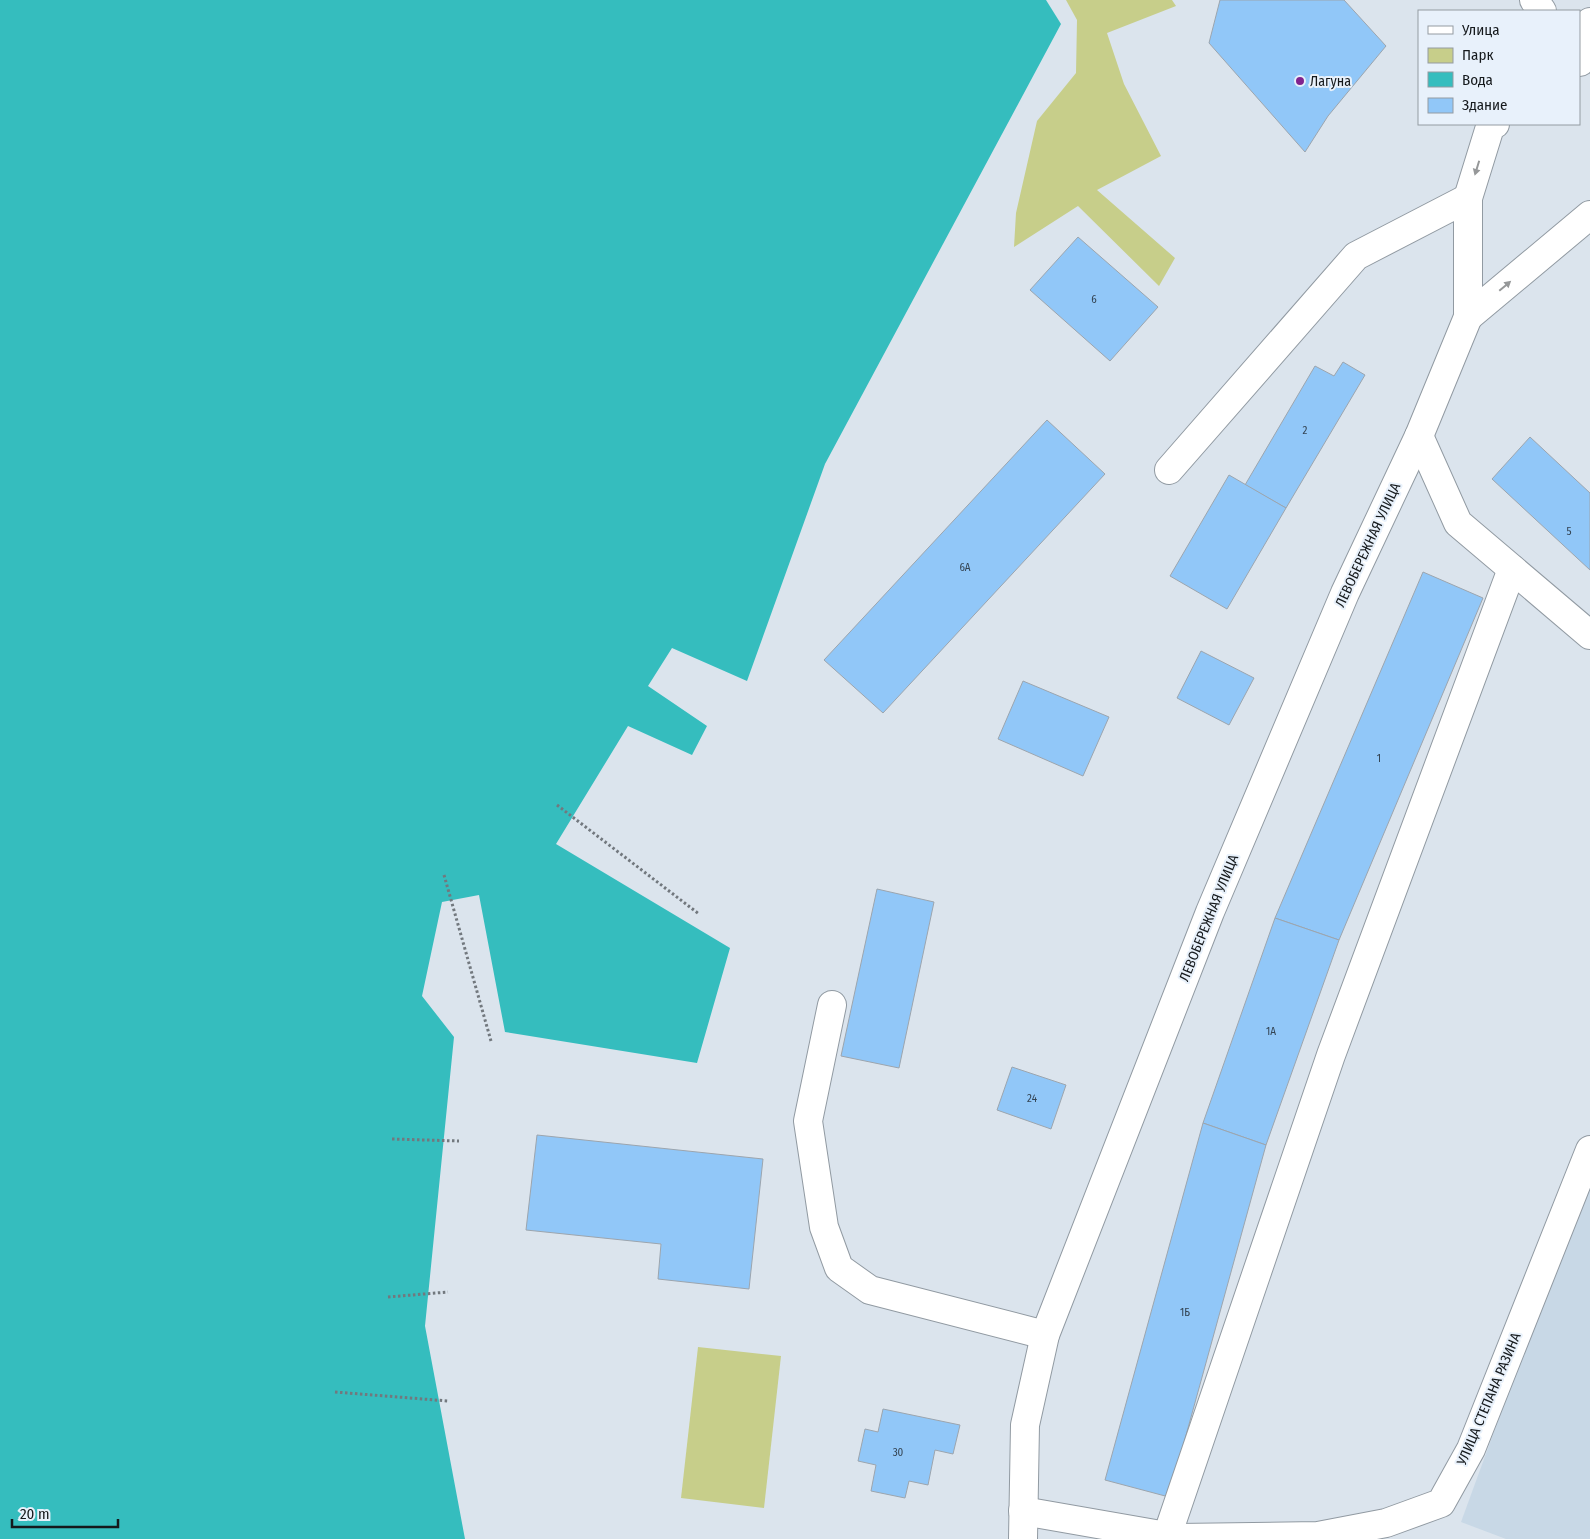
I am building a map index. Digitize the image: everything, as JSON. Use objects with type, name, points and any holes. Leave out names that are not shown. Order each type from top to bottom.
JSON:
[{"type":"street","points":[[1582,66],[1584,35],[1590,22]]},
{"type":"street","name":"ЛЕВОБЕРЕЖНАЯ УЛИЦА","points":[[1023,1539],[1025,1425],[1045,1335],[1210,912],[1345,593],[1419,436],[1468,317],[1468,198],[1490,127],[1493,125]]},
{"type":"street","points":[[1169,470],[1356,256],[1468,198]]},
{"type":"street","name":"ЛЕВОБЕРЕЖНАЯ УЛИЦА","points":[[1468,317],[1590,214]]},
{"type":"street","points":[[1419,436],[1458,523],[1590,634]]},
{"type":"street","points":[[1166,1538],[1331,1056],[1512,569]]},
{"type":"street","points":[[832,1005],[808,1121],[824,1227],[839,1268],[870,1290],[1045,1335]]},
{"type":"street","name":"УЛИЦА СТЕПАНА РАЗИНА","points":[[1023,1511],[1166,1538],[1318,1536],[1386,1523],[1441,1503],[1471,1449],[1590,1150]]},
{"type":"path","points":[[557,805],[699,914]]},
{"type":"path","points":[[444,875],[492,1041]]},
{"type":"path","points":[[392,1139],[459,1141]]},
{"type":"path","points":[[388,1297],[448,1292]]},
{"type":"path","points":[[335,1392],[448,1401]]},
{"type":"shaded area","points":[[1590,1188],[1590,1539],[1506,1539],[1461,1522],[1514,1377]]},
{"type":"green space","points":[[1066,0],[1172,0],[1176,6],[1107,33],[1124,84],[1161,156],[1097,190],[1175,258],[1159,286],[1078,206],[1014,247],[1016,213],[1037,121],[1076,73],[1077,20]]},
{"type":"green space","points":[[698,1347],[781,1356],[764,1508],[681,1498]]},
{"type":"water","points":[[0,0],[1046,0],[1061,24],[825,464],[747,681],[672,648],[648,686],[707,726],[692,755],[628,726],[556,844],[730,948],[697,1063],[505,1032],[479,895],[442,902],[422,996],[454,1037],[425,1326],[465,1539],[0,1539]]},
{"type":"building","name":"Лагуна","points":[[1220,0],[1344,0],[1386,46],[1328,116],[1305,152],[1209,43]]},
{"type":"building","points":[[1078,237],[1158,307],[1110,361],[1030,290]]},
{"type":"building","points":[[1343,362],[1365,375],[1286,508],[1245,485],[1315,366],[1334,376]]},
{"type":"building","points":[[1047,420],[1105,474],[883,713],[824,660]]},
{"type":"building","points":[[1530,437],[1590,493],[1590,570],[1492,479]]},
{"type":"building","points":[[1229,475],[1286,508],[1227,609],[1170,576]]},
{"type":"building","points":[[1423,572],[1483,598],[1339,940],[1275,918]]},
{"type":"building","points":[[1201,651],[1254,678],[1229,725],[1177,698]]},
{"type":"building","points":[[1023,681],[1109,717],[1083,776],[998,739]]},
{"type":"building","points":[[877,889],[934,902],[899,1068],[841,1056]]},
{"type":"building","points":[[1275,918],[1339,940],[1266,1145],[1203,1123]]},
{"type":"building","points":[[1012,1067],[1066,1085],[1051,1129],[997,1110]]},
{"type":"building","points":[[1203,1123],[1266,1145],[1169,1497],[1105,1480]]},
{"type":"building","points":[[537,1135],[763,1159],[749,1289],[658,1279],[661,1244],[526,1230]]},
{"type":"building","points":[[883,1409],[960,1425],[953,1454],[935,1450],[928,1485],[909,1481],[905,1498],[871,1491],[876,1465],[858,1461],[865,1429],[878,1432]]},
{"type":"place","name":"Лагуна","points":[[1300,81]]}]
